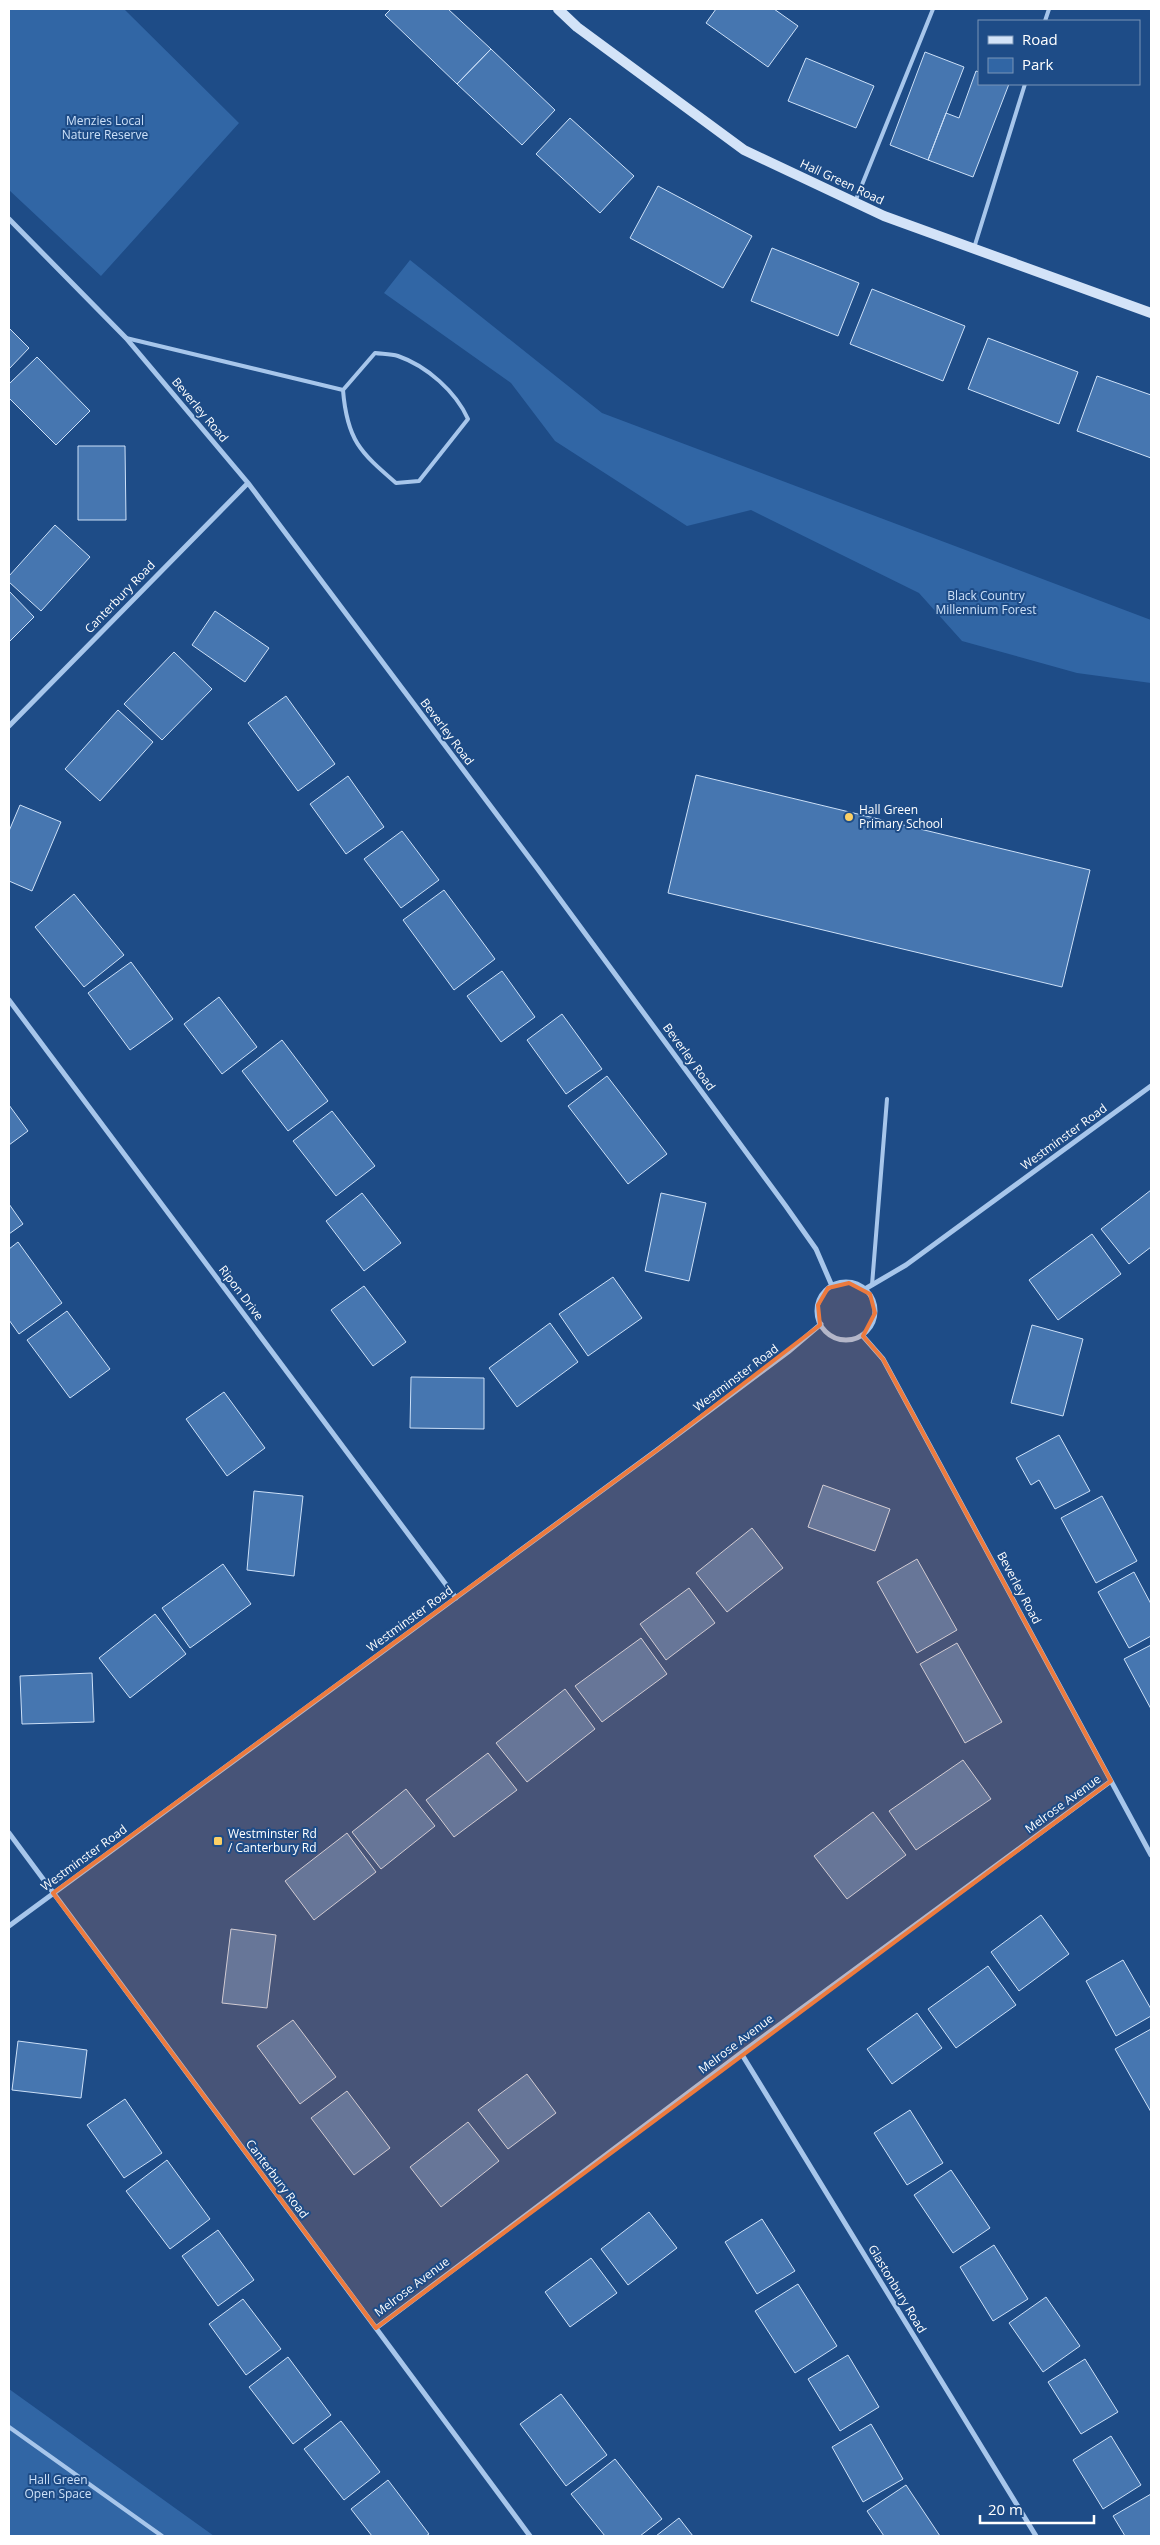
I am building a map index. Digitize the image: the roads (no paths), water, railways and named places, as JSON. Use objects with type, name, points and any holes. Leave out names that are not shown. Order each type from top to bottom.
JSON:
[{"type":"street","name":"Hall Green Road","points":[[558,9],[577,27],[744,150],[884,216],[1151,313]]},
{"type":"street","name":"Beverley Road","points":[[9,219],[126,338],[248,483],[537,868],[785,1205],[816,1249],[832,1286]]},
{"type":"street","name":"Canterbury Road","points":[[9,726],[248,483]]},
{"type":"street","name":"Ripon Drive","points":[[9,1000],[456,1598]]},
{"type":"street","name":"Westminster Road","points":[[865,1289],[906,1265],[1151,1086]]},
{"type":"street","points":[[849,1283],[865,1289],[872,1300],[875,1313],[871,1326],[862,1335],[852,1339],[836,1338],[821,1324],[818,1305],[825,1292],[832,1286],[849,1283]]},
{"type":"street","name":"Westminster Road","points":[[9,1926],[788,1352],[821,1324]]},
{"type":"street","name":"Beverley Road","points":[[862,1335],[887,1367],[1151,1855]]},
{"type":"street","name":"Melrose Avenue","points":[[376,2328],[741,2053],[1111,1781]]},
{"type":"street","name":"Canterbury Road","points":[[9,1833],[530,2536]]},
{"type":"street","name":"Glastonbury Road","points":[[741,2053],[1036,2536]]},
{"type":"lane","points":[[855,202],[933,9]]},
{"type":"lane","points":[[974,248],[1025,85]]},
{"type":"lane","points":[[126,338],[343,390]]},
{"type":"lane","points":[[375,353],[398,356],[429,372],[462,405],[468,419],[419,481],[396,482],[363,455],[349,428],[343,390],[375,353]]},
{"type":"lane","points":[[872,1285],[887,1099]]},
{"type":"lane","points":[[9,2427],[162,2536]]},
{"type":"place","name":"Hall Green Primary School","points":[[849,817]]},
{"type":"place","name":"Westminster Rd / Canterbury Rd","points":[[218,1841]]},
{"type":"park label","name":"Menzies Local Nature Reserve","points":[[105,128]]},
{"type":"park label","name":"Black Country Millennium Forest","points":[[986,603]]},
{"type":"park label","name":"Hall Green Open Space","points":[[58,2487]]}]
